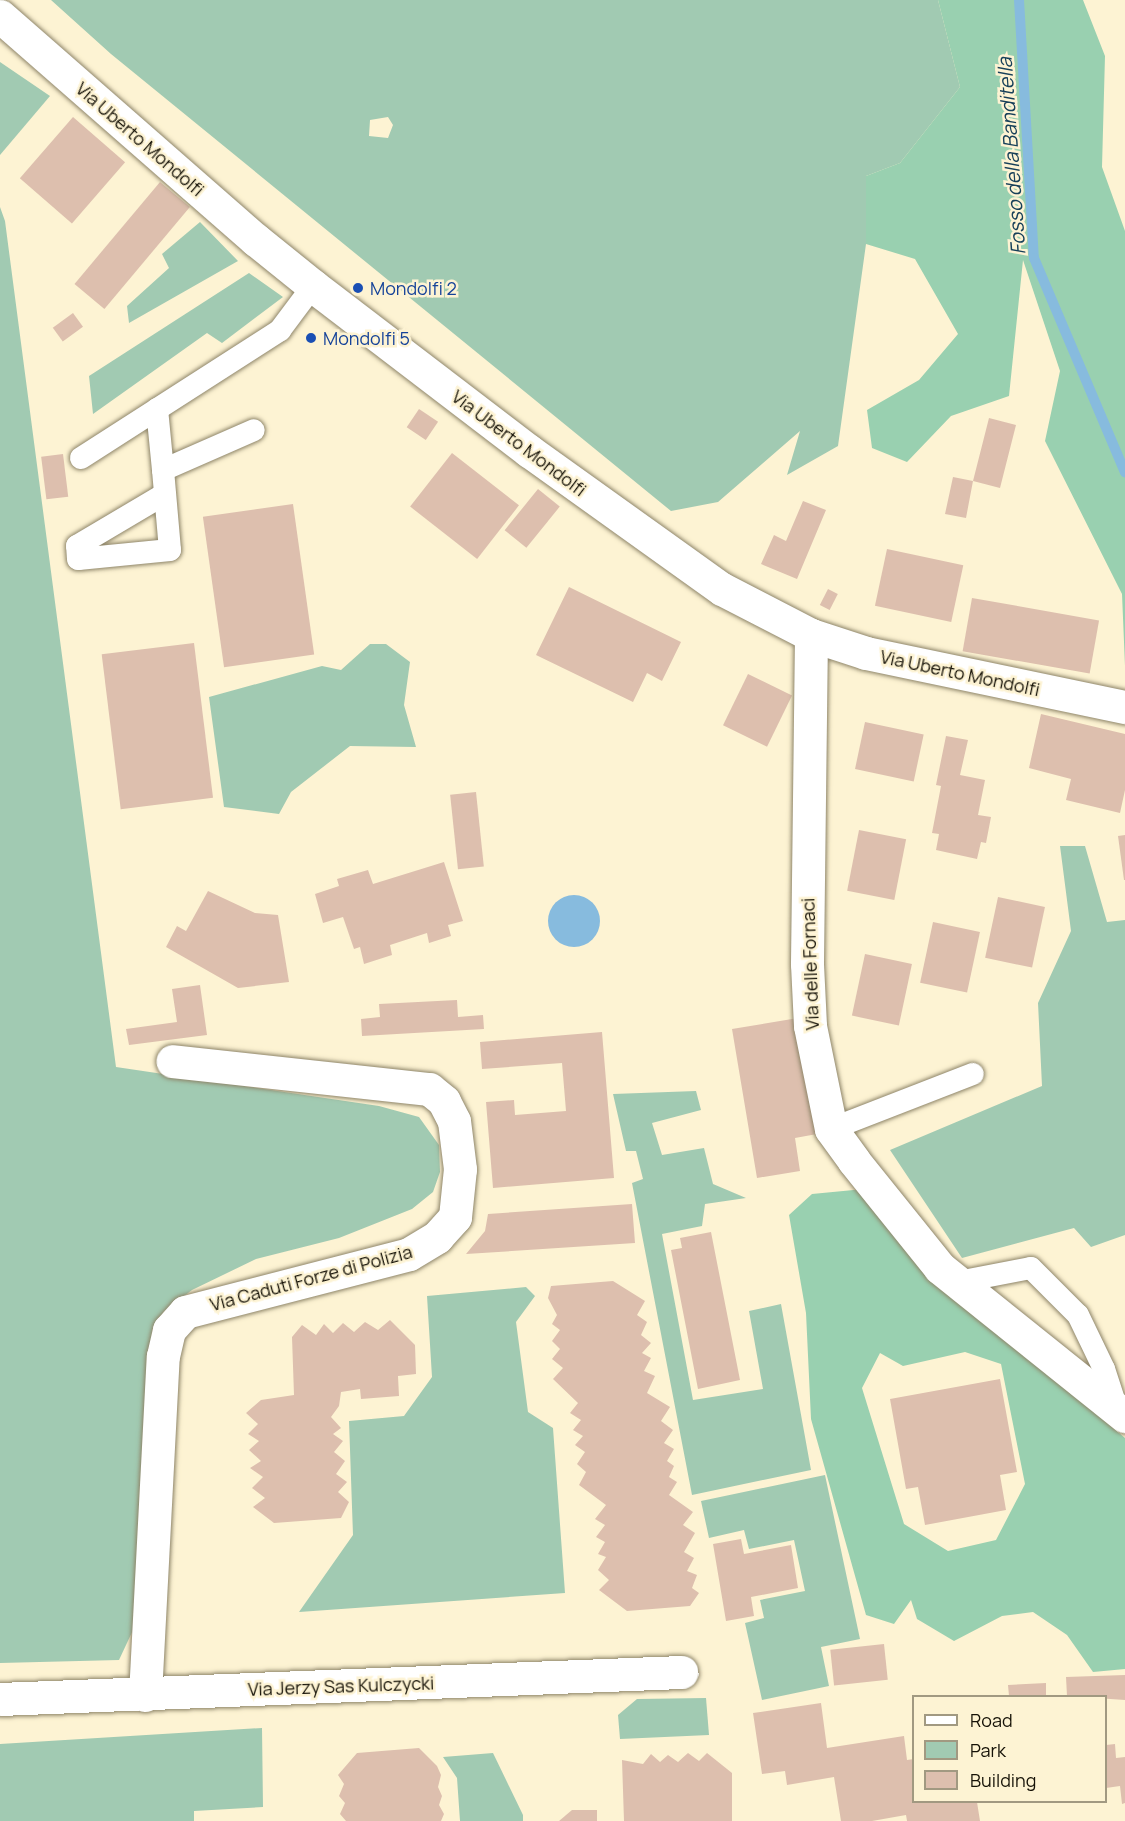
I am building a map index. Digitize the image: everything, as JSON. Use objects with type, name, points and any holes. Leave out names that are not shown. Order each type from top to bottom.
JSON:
[{"type":"street","name":"Via Uberto Mondolfi","points":[[0,16],[14,34],[247,233],[313,286],[529,451],[708,580],[750,605],[812,635],[866,653],[1125,707]]},
{"type":"street","name":"Via delle Fornaci","points":[[812,635],[807,964],[810,1026],[831,1129],[940,1268],[1121,1412]]},
{"type":"street","name":"Via Caduti Forze di Polizia","points":[[145,1695],[163,1356],[169,1330],[184,1312],[409,1254],[437,1238],[455,1217],[460,1169],[454,1121],[444,1101],[429,1089],[172,1060]]},
{"type":"street","name":"Via Jerzy Sas Kulczycki","points":[[0,1699],[681,1672]]},
{"type":"lane","points":[[81,458],[280,330],[313,286]]},
{"type":"lane","points":[[157,409],[165,494]]},
{"type":"lane","points":[[163,470],[254,430]]},
{"type":"lane","points":[[831,1129],[973,1074]]},
{"type":"lane","points":[[958,1282],[1031,1268],[1078,1315],[1104,1368],[1121,1412]]},
{"type":"green space","points":[[51,0],[938,0],[960,87],[900,163],[866,176],[866,244],[838,446],[787,475],[800,431],[718,502],[671,511],[111,54]],"holes":[[[388,117],[393,125],[388,138],[369,136],[370,120]]]},
{"type":"green space","points":[[938,0],[1083,0],[1105,56],[1102,167],[1125,231],[1125,666],[1122,594],[1045,441],[1060,371],[1023,260],[1009,396],[951,416],[907,462],[872,448],[867,410],[919,380],[958,334],[915,259],[866,244],[866,176],[900,163],[960,87]]},
{"type":"green space","points":[[0,62],[50,96],[0,155]]},
{"type":"green space","points":[[0,207],[5,221],[116,1067],[379,1106],[419,1117],[439,1145],[440,1172],[433,1192],[412,1209],[339,1238],[256,1259],[192,1290],[164,1311],[152,1330],[142,1567],[134,1628],[119,1660],[0,1663]]},
{"type":"green space","points":[[200,222],[238,261],[129,323],[127,306],[169,268],[162,254]]},
{"type":"green space","points":[[249,273],[283,297],[222,343],[207,333],[93,414],[89,376]]},
{"type":"green space","points":[[370,644],[386,644],[410,662],[404,705],[416,747],[350,746],[291,792],[279,814],[224,807],[209,697],[322,666],[341,670]]},
{"type":"green space","points":[[1060,846],[1085,846],[1107,922],[1125,920],[1125,1235],[1091,1247],[1074,1228],[962,1258],[890,1150],[1042,1086],[1038,1003],[1071,931]]},
{"type":"green space","points":[[696,1091],[701,1110],[652,1123],[662,1155],[704,1148],[713,1184],[746,1198],[705,1204],[702,1226],[662,1234],[693,1400],[763,1389],[749,1311],[781,1304],[811,1470],[692,1495],[632,1183],[643,1179],[636,1151],[626,1151],[613,1094]]},
{"type":"green space","points":[[864,1189],[989,1324],[1125,1438],[1125,1669],[1093,1672],[1067,1635],[1033,1612],[1002,1616],[954,1641],[917,1619],[911,1600],[894,1624],[866,1615],[811,1419],[806,1313],[789,1215],[812,1194]],"holes":[[[965,1352],[1001,1364],[1025,1484],[996,1540],[948,1551],[904,1524],[862,1388],[880,1353],[903,1366]]]},
{"type":"green space","points":[[526,1287],[535,1296],[516,1322],[528,1412],[553,1428],[565,1593],[299,1612],[353,1535],[349,1421],[404,1416],[432,1377],[427,1296]]},
{"type":"green space","points":[[825,1475],[860,1639],[821,1647],[829,1686],[762,1700],[745,1623],[764,1618],[760,1600],[805,1591],[794,1540],[749,1549],[744,1530],[709,1538],[701,1501]]},
{"type":"green space","points":[[706,1698],[709,1735],[620,1739],[618,1715],[637,1699]]},
{"type":"green space","points":[[262,1728],[263,1807],[194,1811],[194,1821],[0,1821],[0,1744]]},
{"type":"green space","points":[[493,1753],[523,1815],[523,1821],[460,1821],[457,1778],[443,1757]]},
{"type":"water","points":[[569,895],[579,895],[593,902],[600,921],[593,940],[579,947],[569,947],[559,943],[552,936],[548,926],[548,916],[552,906],[559,899]]},
{"type":"building","points":[[73,117],[125,162],[72,223],[20,178]]},
{"type":"building","points":[[160,182],[190,207],[104,309],[75,284]]},
{"type":"building","points":[[73,313],[83,327],[63,341],[53,328]]},
{"type":"building","points":[[419,409],[438,422],[426,440],[407,427]]},
{"type":"building","points":[[989,418],[1016,425],[1000,488],[973,481]]},
{"type":"building","points":[[452,453],[519,505],[477,559],[410,507]]},
{"type":"building","points":[[63,454],[68,497],[46,499],[41,457]]},
{"type":"building","points":[[953,477],[973,481],[966,518],[945,514]]},
{"type":"building","points":[[538,489],[560,507],[526,548],[505,530]]},
{"type":"building","points":[[803,501],[826,510],[797,579],[761,564],[774,535],[786,541]]},
{"type":"building","points":[[293,504],[314,655],[224,667],[203,517]]},
{"type":"building","points":[[887,549],[963,565],[951,622],[875,606]]},
{"type":"building","points":[[569,587],[681,642],[662,681],[647,673],[633,702],[536,655]]},
{"type":"building","points":[[828,589],[838,594],[830,610],[820,605]]},
{"type":"building","points":[[972,598],[1099,620],[1090,674],[963,651]]},
{"type":"building","points":[[194,643],[213,798],[121,809],[102,654]]},
{"type":"building","points":[[748,674],[792,695],[767,747],[723,725]]},
{"type":"building","points":[[1041,714],[1125,734],[1125,790],[1120,813],[1066,800],[1071,779],[1029,768]]},
{"type":"building","points":[[865,722],[924,734],[914,781],[855,769]]},
{"type":"building","points":[[946,736],[968,740],[960,775],[985,780],[978,815],[991,817],[986,843],[981,842],[977,859],[936,850],[939,834],[932,833],[941,786],[936,785]]},
{"type":"building","points":[[476,792],[484,867],[458,869],[450,795]]},
{"type":"building","points":[[859,830],[906,839],[894,900],[847,891]]},
{"type":"building","points":[[1125,835],[1125,880],[1124,880],[1118,836]]},
{"type":"building","points":[[444,862],[463,921],[448,925],[451,936],[429,943],[427,933],[390,945],[392,955],[364,964],[360,947],[354,949],[343,917],[323,923],[315,894],[339,886],[337,879],[368,870],[373,884]]},
{"type":"building","points":[[208,891],[255,913],[278,915],[289,982],[238,988],[166,947],[177,926],[186,931]]},
{"type":"building","points":[[998,897],[1045,907],[1032,968],[985,958]]},
{"type":"building","points":[[933,922],[980,932],[967,993],[920,983]]},
{"type":"building","points":[[865,954],[912,964],[899,1026],[852,1016]]},
{"type":"building","points":[[200,985],[207,1035],[129,1045],[126,1029],[177,1022],[172,989]]},
{"type":"building","points":[[457,1000],[458,1017],[483,1015],[484,1029],[362,1036],[361,1019],[380,1017],[379,1004]]},
{"type":"building","points":[[798,1018],[817,1134],[795,1138],[800,1171],[757,1178],[732,1029]]},
{"type":"building","points":[[602,1032],[614,1178],[493,1188],[486,1102],[514,1100],[515,1115],[566,1111],[562,1063],[482,1069],[480,1042]]},
{"type":"building","points":[[632,1204],[635,1243],[466,1254],[485,1231],[488,1214]]},
{"type":"building","points":[[711,1232],[740,1380],[698,1389],[671,1250],[682,1248],[680,1238]]},
{"type":"building","points":[[613,1281],[645,1301],[637,1315],[647,1322],[641,1335],[651,1343],[642,1353],[651,1358],[644,1371],[655,1376],[647,1393],[670,1407],[661,1421],[673,1430],[664,1443],[674,1449],[667,1461],[674,1466],[669,1477],[677,1482],[669,1495],[693,1512],[683,1525],[695,1533],[684,1552],[694,1558],[687,1571],[697,1575],[692,1588],[699,1593],[690,1606],[627,1611],[599,1590],[609,1580],[598,1570],[606,1557],[598,1554],[605,1542],[596,1537],[605,1525],[595,1519],[606,1505],[579,1485],[586,1472],[577,1464],[585,1452],[575,1445],[583,1436],[573,1430],[581,1420],[570,1413],[578,1403],[553,1379],[563,1368],[552,1359],[560,1349],[552,1341],[560,1330],[552,1324],[557,1315],[548,1298],[551,1286]]},
{"type":"building","points":[[390,1320],[415,1345],[416,1374],[398,1376],[399,1396],[361,1399],[360,1389],[341,1392],[339,1406],[331,1417],[341,1428],[333,1434],[343,1441],[334,1452],[345,1461],[336,1474],[347,1482],[338,1492],[349,1502],[341,1518],[274,1523],[253,1507],[265,1498],[252,1488],[263,1477],[250,1468],[261,1461],[249,1450],[259,1441],[248,1434],[258,1424],[246,1413],[261,1400],[294,1395],[292,1337],[302,1325],[316,1335],[324,1324],[333,1333],[343,1323],[354,1332],[365,1322],[378,1330]]},
{"type":"building","points":[[1000,1379],[1017,1472],[1000,1475],[1006,1510],[925,1525],[918,1487],[906,1489],[890,1399]]},
{"type":"building","points":[[741,1539],[744,1554],[791,1545],[798,1588],[751,1597],[754,1616],[726,1621],[713,1544]]},
{"type":"building","points":[[884,1644],[888,1680],[834,1685],[830,1650]]},
{"type":"building","points":[[1125,1675],[1125,1700],[1107,1699],[1107,1695],[1067,1695],[1066,1677]]},
{"type":"building","points":[[1046,1683],[1046,1695],[1009,1695],[1008,1685]]},
{"type":"building","points":[[821,1703],[827,1748],[904,1736],[907,1760],[912,1759],[912,1803],[977,1803],[980,1821],[907,1821],[906,1815],[872,1821],[841,1821],[834,1777],[787,1785],[785,1771],[762,1774],[753,1713]]},
{"type":"building","points":[[1115,1744],[1116,1758],[1125,1757],[1125,1803],[1122,1804],[1120,1786],[1107,1788],[1107,1745]]},
{"type":"building","points":[[419,1748],[437,1766],[441,1775],[438,1787],[442,1796],[439,1805],[444,1814],[441,1821],[346,1821],[340,1814],[345,1803],[339,1796],[344,1784],[338,1775],[357,1753]]},
{"type":"building","points":[[688,1753],[699,1761],[707,1753],[732,1773],[732,1821],[624,1821],[622,1760],[643,1764],[651,1754],[660,1762],[668,1755],[678,1762]]},
{"type":"building","points":[[572,1810],[597,1810],[597,1821],[559,1821]]},
{"type":"waterway","name":"Fosso della Banditella","points":[[1019,0],[1034,258],[1125,472]]},
{"type":"place","name":"Mondolfi 2","points":[[358,288]]},
{"type":"place","name":"Mondolfi 5","points":[[311,338]]}]
